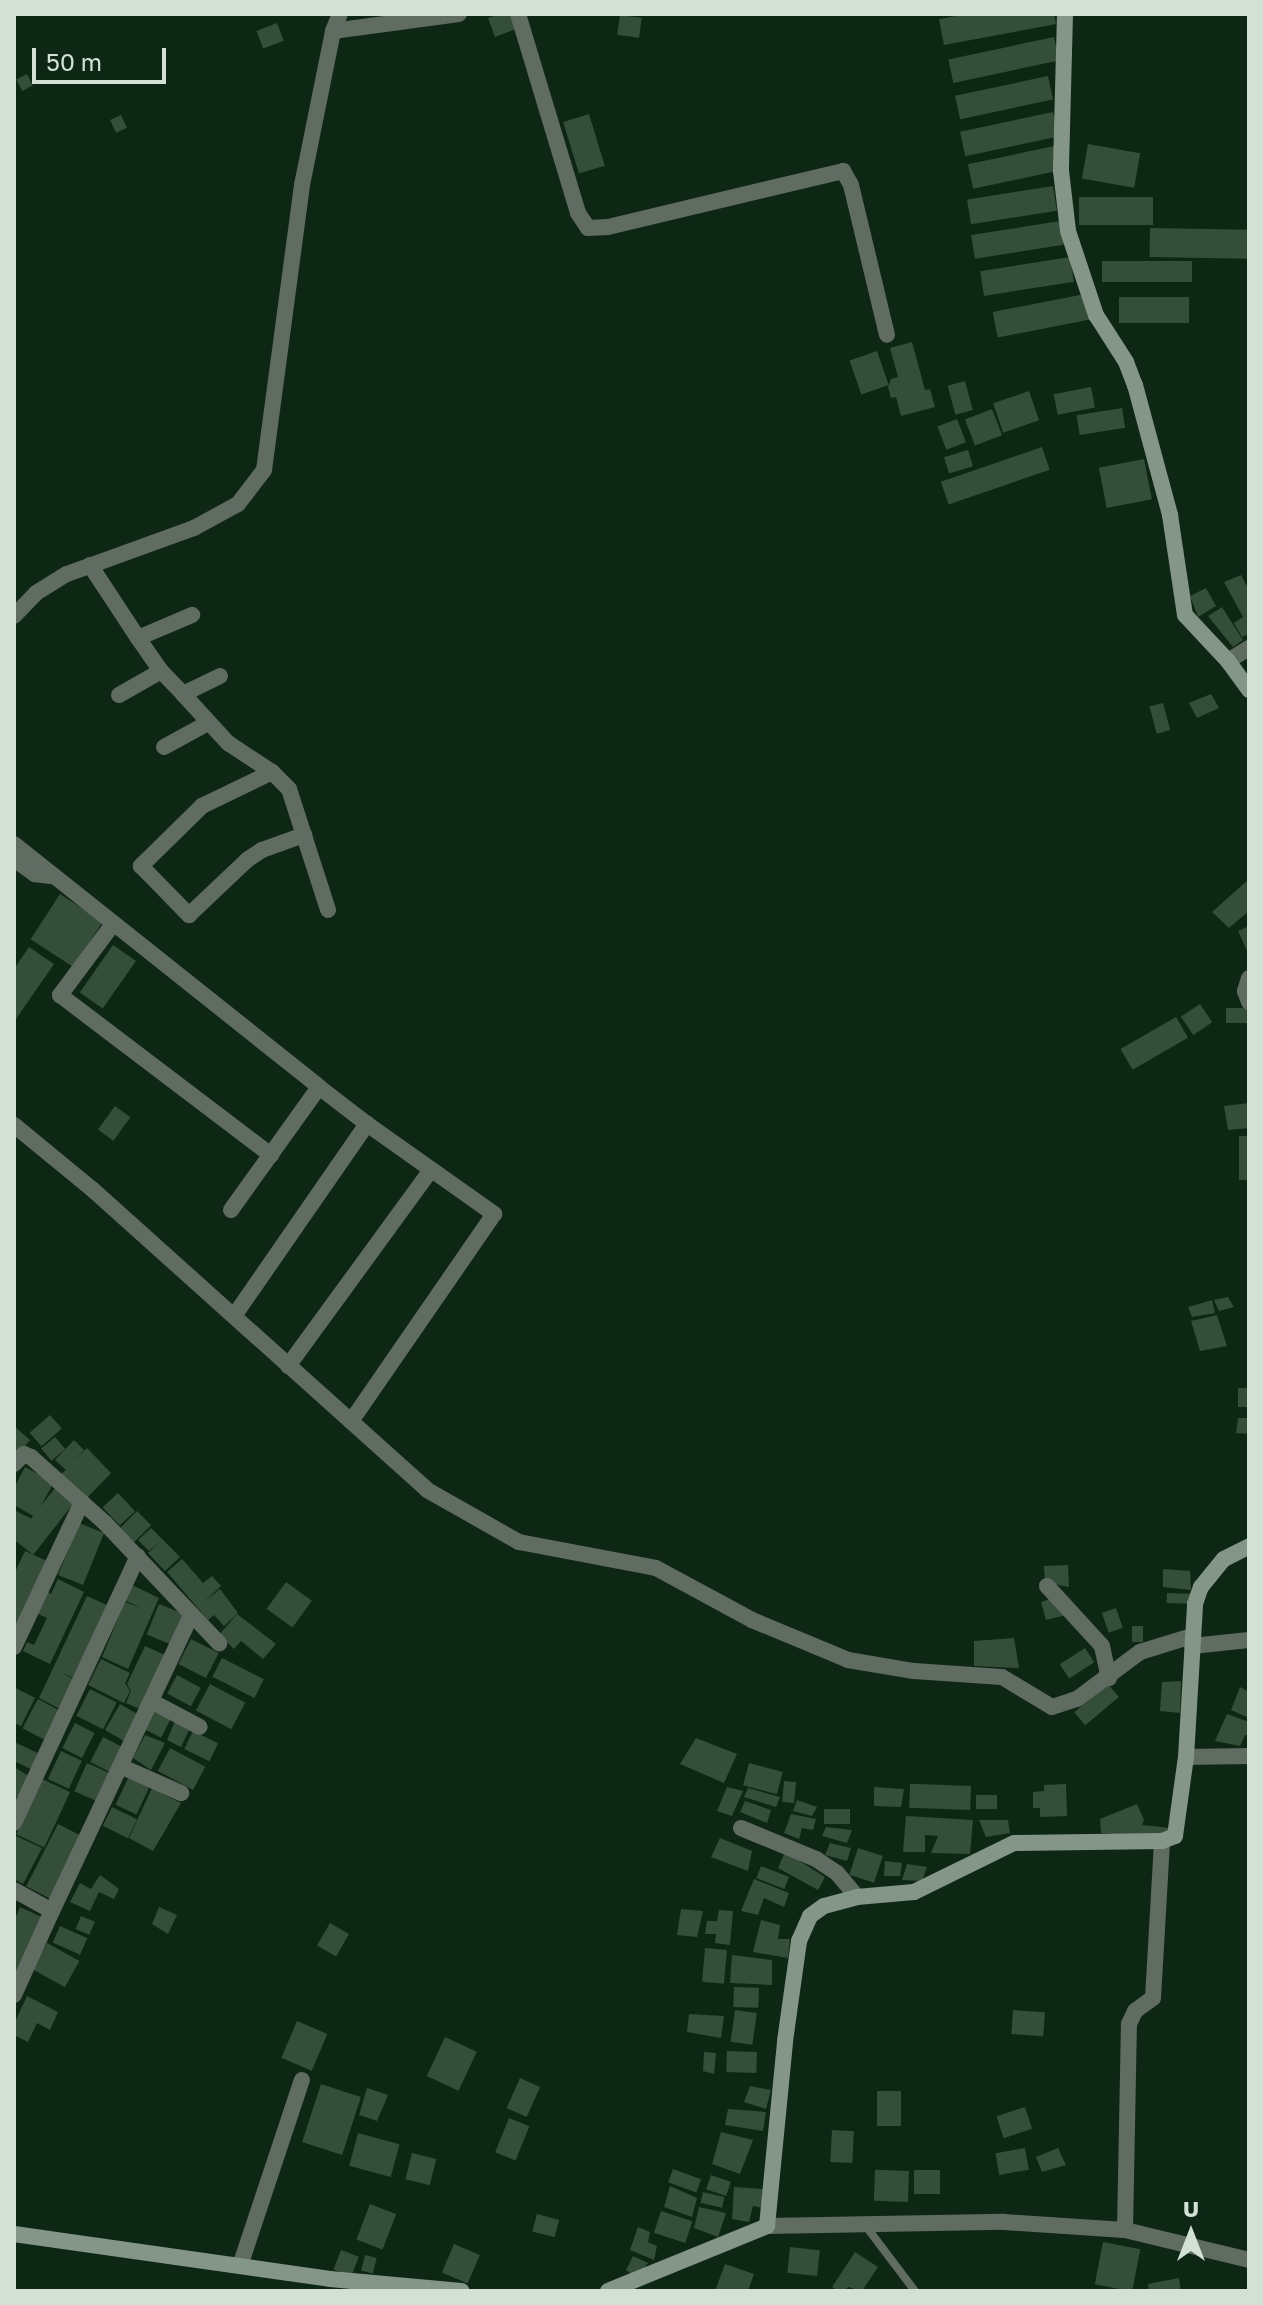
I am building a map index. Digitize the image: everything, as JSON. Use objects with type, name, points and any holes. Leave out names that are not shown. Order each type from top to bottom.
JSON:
[{"type":"street","points":[[14,616],[51,582],[194,528],[238,504],[264,470],[302,185],[333,31],[340,14]]},
{"type":"street","points":[[333,31],[459,14]]},
{"type":"street","points":[[518,14],[578,213],[588,228],[608,227],[843,171],[851,185],[887,335]]},
{"type":"street","points":[[1065,14],[1061,171],[1068,231],[1096,315],[1126,362],[1135,385],[1170,515],[1185,615],[1228,661],[1249,690]]},
{"type":"street","points":[[90,565],[161,671],[228,743],[272,772],[289,789],[328,910]]},
{"type":"street","points":[[138,638],[192,615]]},
{"type":"street","points":[[1228,661],[1249,648]]},
{"type":"street","points":[[119,695],[161,671]]},
{"type":"street","points":[[183,694],[220,676]]},
{"type":"street","points":[[164,747],[208,723]]},
{"type":"street","points":[[272,772],[202,806],[141,866],[189,915],[247,860],[262,850],[304,835]]},
{"type":"street","points":[[14,844],[42,864],[50,876],[319,1087],[494,1214],[351,1421]]},
{"type":"street","points":[[14,859],[35,874],[50,876]]},
{"type":"street","points":[[113,924],[60,995],[271,1155]]},
{"type":"street","points":[[1249,978],[1245,991],[1249,1002]]},
{"type":"street","points":[[231,1210],[319,1087]]},
{"type":"street","points":[[234,1316],[367,1124]]},
{"type":"street","points":[[14,1125],[443,1502],[519,1542],[656,1568],[752,1620],[848,1660],[914,1671],[1002,1677],[1052,1707],[1077,1699],[1140,1652],[1192,1641],[1249,1640]]},
{"type":"street","points":[[288,1366],[431,1170]]},
{"type":"street","points":[[14,1464],[24,1454],[31,1457],[138,1556],[219,1643]]},
{"type":"street","points":[[14,1647],[82,1502]]},
{"type":"street","points":[[767,2226],[785,2041],[799,1941],[810,1916],[857,1897],[914,1892],[1014,1843],[1171,1839],[1178,1832],[1186,1757],[1192,1641],[1201,1587],[1224,1559],[1249,1546]]},
{"type":"street","points":[[14,1823],[138,1556]]},
{"type":"street","points":[[1047,1586],[1102,1646],[1109,1678]]},
{"type":"street","points":[[14,1995],[192,1614]]},
{"type":"street","points":[[151,1701],[200,1727]]},
{"type":"street","points":[[1186,1757],[1249,1756]]},
{"type":"street","points":[[120,1766],[181,1793]]},
{"type":"street","points":[[741,1828],[816,1859],[837,1873],[857,1897]]},
{"type":"street","points":[[1125,2230],[1129,2024],[1135,2011],[1153,1998],[1162,1841]]},
{"type":"street","points":[[14,1890],[52,1911]]},
{"type":"street","points":[[240,2266],[302,2080]]},
{"type":"street","points":[[608,2291],[767,2226],[1004,2222],[1125,2230],[1249,2260]]},
{"type":"street","points":[[14,2234],[240,2266],[329,2285],[461,2291]]},
{"type":"lane","points":[[863,2222],[915,2291]]},
{"type":"building","points":[[511,14],[516,29],[495,37],[488,18]]},
{"type":"building","points":[[967,14],[1054,14],[1056,24],[944,45],[939,19]]},
{"type":"building","points":[[620,15],[642,18],[639,38],[617,35]]},
{"type":"building","points":[[277,23],[284,41],[263,49],[256,31]]},
{"type":"building","points":[[1054,37],[1059,60],[953,83],[948,59]]},
{"type":"building","points":[[27,74],[33,86],[22,91],[16,79]]},
{"type":"building","points":[[1048,76],[1053,99],[960,119],[955,96]]},
{"type":"building","points":[[1053,112],[1058,136],[965,156],[960,132]]},
{"type":"building","points":[[589,114],[605,166],[579,174],[563,122]]},
{"type":"building","points":[[121,115],[127,128],[116,133],[110,120]]},
{"type":"building","points":[[1088,144],[1140,153],[1134,188],[1082,178]]},
{"type":"building","points":[[1054,146],[1059,170],[973,189],[968,164]]},
{"type":"building","points":[[1053,186],[1057,211],[971,224],[967,200]]},
{"type":"building","points":[[1079,197],[1153,197],[1153,225],[1079,225]]},
{"type":"building","points":[[1060,221],[1064,245],[975,259],[971,235]]},
{"type":"building","points":[[1150,228],[1249,230],[1248,259],[1149,257]]},
{"type":"building","points":[[1070,257],[1074,282],[984,296],[980,271]]},
{"type":"building","points":[[1102,261],[1192,261],[1192,282],[1102,282]]},
{"type":"building","points":[[1085,294],[1090,320],[998,337],[993,312]]},
{"type":"building","points":[[1119,297],[1189,297],[1189,323],[1119,323]]},
{"type":"building","points":[[912,342],[925,390],[930,389],[935,407],[901,416],[896,397],[891,398],[888,387],[891,379],[898,377],[890,348]]},
{"type":"building","points":[[877,351],[889,385],[861,394],[850,360]]},
{"type":"building","points":[[965,381],[973,410],[955,415],[948,386]]},
{"type":"building","points":[[1091,387],[1095,408],[1058,415],[1054,394]]},
{"type":"building","points":[[1029,391],[1039,420],[1003,433],[993,403]]},
{"type":"building","points":[[1122,408],[1125,428],[1080,435],[1077,415]]},
{"type":"building","points":[[992,409],[1002,435],[975,446],[965,419]]},
{"type":"building","points":[[957,419],[966,442],[946,450],[937,427]]},
{"type":"building","points":[[1042,447],[1050,470],[949,505],[941,482]]},
{"type":"building","points":[[968,450],[973,466],[949,474],[944,457]]},
{"type":"building","points":[[1144,459],[1152,499],[1107,508],[1099,468]]},
{"type":"building","points":[[1241,575],[1249,590],[1249,634],[1242,637],[1234,623],[1243,617],[1224,582]]},
{"type":"building","points":[[1206,588],[1216,606],[1198,617],[1190,596]]},
{"type":"building","points":[[1222,607],[1243,640],[1233,647],[1208,616]]},
{"type":"building","points":[[1211,694],[1219,708],[1197,718],[1189,703]]},
{"type":"building","points":[[1163,703],[1170,730],[1157,734],[1149,707]]},
{"type":"building","points":[[1249,879],[1249,911],[1229,928],[1212,912]]},
{"type":"building","points":[[60,894],[103,922],[73,967],[31,939]]},
{"type":"building","points":[[1249,926],[1249,955],[1238,931]]},
{"type":"building","points":[[113,945],[136,961],[103,1009],[80,993]]},
{"type":"building","points":[[29,947],[54,964],[14,1022],[14,969]]},
{"type":"building","points":[[1200,1004],[1212,1022],[1193,1035],[1181,1017]]},
{"type":"building","points":[[1226,1008],[1249,1008],[1249,1023],[1226,1023]]},
{"type":"building","points":[[1176,1017],[1188,1038],[1133,1070],[1121,1049]]},
{"type":"building","points":[[1249,1103],[1249,1128],[1228,1130],[1224,1106]]},
{"type":"building","points":[[115,1106],[130,1117],[113,1141],[98,1129]]},
{"type":"building","points":[[1239,1136],[1249,1136],[1249,1180],[1239,1180]]},
{"type":"building","points":[[1228,1297],[1234,1307],[1219,1311],[1214,1300]]},
{"type":"building","points":[[1212,1300],[1215,1313],[1192,1317],[1188,1307]]},
{"type":"building","points":[[1217,1315],[1227,1346],[1200,1351],[1191,1321]]},
{"type":"building","points":[[1238,1388],[1249,1388],[1249,1407],[1238,1407]]},
{"type":"building","points":[[50,1415],[62,1429],[41,1446],[30,1433]]},
{"type":"building","points":[[1238,1418],[1249,1418],[1249,1434],[1236,1433]]},
{"type":"building","points":[[14,1426],[30,1440],[14,1459]]},
{"type":"building","points":[[55,1437],[65,1449],[51,1461],[41,1449]]},
{"type":"building","points":[[74,1440],[84,1450],[75,1460],[87,1448],[111,1473],[87,1498],[61,1474],[66,1470],[55,1460]]},
{"type":"building","points":[[25,1467],[54,1482],[35,1517],[14,1505],[14,1488]]},
{"type":"building","points":[[55,1488],[74,1503],[33,1555],[14,1540]]},
{"type":"building","points":[[118,1493],[135,1511],[120,1526],[103,1507]]},
{"type":"building","points":[[14,1510],[34,1520],[21,1544],[14,1540]]},
{"type":"building","points":[[137,1511],[151,1525],[133,1543],[119,1529]]},
{"type":"building","points":[[79,1523],[104,1533],[83,1585],[58,1575]]},
{"type":"building","points":[[151,1528],[180,1557],[165,1571],[148,1553],[160,1542],[149,1551],[138,1540]]},
{"type":"building","points":[[25,1551],[47,1561],[14,1632],[14,1574]]},
{"type":"building","points":[[182,1559],[203,1583],[212,1576],[221,1586],[204,1602],[220,1589],[238,1613],[224,1626],[214,1615],[208,1620],[167,1572]]},
{"type":"building","points":[[1068,1565],[1069,1587],[1045,1582],[1044,1566]]},
{"type":"building","points":[[1163,1569],[1190,1571],[1191,1590],[1163,1587]]},
{"type":"building","points":[[58,1579],[84,1592],[50,1664],[23,1651],[27,1642],[34,1645],[47,1618],[36,1613],[46,1591],[51,1594]]},
{"type":"building","points":[[286,1582],[312,1601],[292,1628],[267,1609]]},
{"type":"building","points":[[132,1585],[159,1598],[128,1669],[102,1657],[125,1602],[141,1608],[124,1600]]},
{"type":"building","points":[[1167,1593],[1192,1594],[1192,1604],[1167,1603]]},
{"type":"building","points":[[87,1596],[111,1607],[78,1680],[60,1672],[77,1681],[62,1710],[39,1698]]},
{"type":"building","points":[[1050,1599],[1070,1614],[1046,1620],[1041,1602]]},
{"type":"building","points":[[159,1604],[186,1615],[174,1645],[147,1635]]},
{"type":"building","points":[[1116,1608],[1123,1628],[1109,1633],[1102,1613]]},
{"type":"building","points":[[237,1614],[276,1644],[263,1659],[241,1641],[234,1649],[219,1635]]},
{"type":"building","points":[[1132,1626],[1143,1626],[1143,1642],[1132,1642]]},
{"type":"building","points":[[1014,1638],[1019,1668],[974,1666],[974,1641]]},
{"type":"building","points":[[191,1639],[219,1653],[206,1678],[178,1664]]},
{"type":"building","points":[[145,1646],[165,1655],[140,1709],[126,1703],[131,1691],[127,1684]]},
{"type":"building","points":[[1085,1648],[1094,1662],[1069,1679],[1060,1664]]},
{"type":"building","points":[[222,1658],[264,1679],[254,1698],[212,1677]]},
{"type":"building","points":[[101,1659],[130,1673],[125,1683],[130,1691],[124,1703],[88,1685]]},
{"type":"building","points":[[177,1675],[201,1688],[191,1706],[167,1694]]},
{"type":"building","points":[[1181,1681],[1180,1713],[1160,1711],[1162,1682]]},
{"type":"building","points":[[210,1684],[245,1703],[231,1729],[196,1710]]},
{"type":"building","points":[[1108,1684],[1119,1697],[1085,1725],[1074,1712]]},
{"type":"building","points":[[14,1687],[35,1698],[21,1726],[14,1723]]},
{"type":"building","points":[[1240,1687],[1249,1692],[1249,1718],[1231,1710]]},
{"type":"building","points":[[90,1689],[117,1703],[103,1729],[76,1716]]},
{"type":"building","points":[[38,1699],[61,1711],[45,1740],[23,1728]]},
{"type":"building","points":[[120,1704],[141,1716],[126,1742],[105,1730]]},
{"type":"building","points":[[155,1710],[171,1718],[161,1738],[145,1730]]},
{"type":"building","points":[[1227,1714],[1249,1722],[1249,1736],[1245,1735],[1240,1746],[1215,1741]]},
{"type":"building","points":[[176,1719],[190,1728],[181,1747],[167,1740]]},
{"type":"building","points":[[75,1723],[95,1733],[82,1758],[62,1748]]},
{"type":"building","points":[[193,1731],[218,1743],[209,1761],[184,1749]]},
{"type":"building","points":[[145,1735],[165,1743],[151,1770],[133,1758]]},
{"type":"building","points":[[103,1737],[123,1747],[110,1772],[90,1762]]},
{"type":"building","points":[[696,1738],[737,1754],[724,1783],[680,1764]]},
{"type":"building","points":[[14,1742],[40,1754],[33,1770],[14,1761]]},
{"type":"building","points":[[170,1748],[205,1767],[193,1790],[158,1771]]},
{"type":"building","points":[[61,1751],[82,1761],[69,1789],[48,1779]]},
{"type":"building","points":[[87,1763],[109,1773],[96,1801],[74,1791]]},
{"type":"building","points":[[749,1763],[783,1772],[777,1794],[743,1785]]},
{"type":"building","points":[[14,1767],[29,1776],[17,1797],[14,1796]]},
{"type":"building","points":[[130,1774],[151,1784],[136,1815],[116,1805]]},
{"type":"building","points":[[42,1779],[70,1792],[44,1847],[16,1834]]},
{"type":"building","points":[[784,1781],[796,1782],[794,1803],[782,1802]]},
{"type":"building","points":[[910,1784],[971,1786],[970,1810],[909,1808]]},
{"type":"building","points":[[1066,1784],[1067,1816],[1040,1817],[1040,1808],[1033,1808],[1033,1792],[1044,1791],[1044,1785]]},
{"type":"building","points":[[727,1787],[743,1791],[732,1816],[717,1811]]},
{"type":"building","points":[[874,1787],[904,1789],[901,1807],[874,1806]]},
{"type":"building","points":[[152,1788],[181,1803],[153,1851],[129,1838]]},
{"type":"building","points":[[748,1788],[780,1797],[776,1807],[744,1797]]},
{"type":"building","points":[[976,1795],[997,1795],[997,1809],[976,1809]]},
{"type":"building","points":[[797,1800],[817,1807],[812,1816],[793,1811]]},
{"type":"building","points":[[745,1801],[771,1810],[767,1823],[740,1812]]},
{"type":"building","points":[[1137,1804],[1144,1820],[1142,1825],[1171,1828],[1169,1838],[1101,1833],[1100,1819]]},
{"type":"building","points":[[112,1807],[137,1819],[128,1838],[103,1826]]},
{"type":"building","points":[[824,1809],[850,1809],[850,1824],[824,1824]]},
{"type":"building","points":[[791,1814],[816,1819],[813,1830],[802,1828],[799,1839],[784,1833]]},
{"type":"building","points":[[906,1816],[973,1820],[970,1854],[931,1853],[938,1836],[925,1835],[925,1852],[903,1852]]},
{"type":"building","points":[[979,1820],[1008,1820],[1010,1833],[986,1837]]},
{"type":"building","points":[[58,1824],[82,1836],[50,1899],[26,1886]]},
{"type":"building","points":[[826,1827],[852,1830],[847,1843],[822,1836]]},
{"type":"building","points":[[16,1836],[42,1848],[23,1884],[14,1879]]},
{"type":"building","points":[[720,1838],[752,1851],[748,1871],[711,1857]]},
{"type":"building","points":[[830,1843],[851,1848],[847,1861],[825,1855]]},
{"type":"building","points":[[858,1848],[883,1856],[874,1883],[849,1875]]},
{"type":"building","points":[[785,1852],[825,1877],[818,1890],[778,1868]]},
{"type":"building","points":[[885,1861],[902,1863],[900,1876],[884,1876]]},
{"type":"building","points":[[907,1864],[927,1867],[922,1881],[902,1880]]},
{"type":"building","points":[[761,1866],[789,1877],[784,1889],[756,1878]]},
{"type":"building","points":[[100,1875],[119,1889],[114,1899],[99,1892],[90,1911],[70,1902],[80,1883],[91,1889]]},
{"type":"building","points":[[754,1879],[789,1893],[784,1907],[764,1898],[758,1915],[741,1911]]},
{"type":"building","points":[[20,1907],[44,1918],[14,1986],[14,1921]]},
{"type":"building","points":[[159,1907],[177,1915],[168,1934],[152,1924]]},
{"type":"building","points":[[681,1909],[703,1911],[697,1937],[677,1935]]},
{"type":"building","points":[[719,1910],[733,1911],[730,1945],[715,1943],[716,1934],[705,1934],[707,1921],[717,1921]]},
{"type":"building","points":[[81,1916],[95,1922],[89,1935],[76,1929]]},
{"type":"building","points":[[761,1920],[780,1925],[778,1939],[790,1939],[788,1958],[753,1952]]},
{"type":"building","points":[[330,1923],[349,1934],[336,1957],[317,1946]]},
{"type":"building","points":[[60,1926],[87,1938],[80,1955],[53,1942]]},
{"type":"building","points":[[47,1943],[79,1961],[65,1987],[32,1969]]},
{"type":"building","points":[[705,1948],[727,1950],[724,1984],[702,1982]]},
{"type":"building","points":[[732,1955],[772,1960],[772,1985],[730,1983]]},
{"type":"building","points":[[734,1987],[759,1988],[758,2008],[733,2007]]},
{"type":"building","points":[[27,1996],[58,2012],[50,2030],[37,2023],[28,2042],[14,2035],[14,2024]]},
{"type":"building","points":[[735,2010],[757,2013],[752,2045],[731,2042]]},
{"type":"building","points":[[1013,2010],[1045,2012],[1043,2036],[1011,2034]]},
{"type":"building","points":[[689,2014],[724,2016],[721,2038],[687,2032]]},
{"type":"building","points":[[297,2021],[327,2034],[312,2071],[281,2058]]},
{"type":"building","points":[[445,2037],[477,2052],[459,2091],[427,2076]]},
{"type":"building","points":[[727,2051],[757,2052],[756,2073],[726,2072]]},
{"type":"building","points":[[704,2052],[716,2053],[714,2074],[703,2071]]},
{"type":"building","points":[[520,2078],[540,2087],[527,2117],[507,2108]]},
{"type":"building","points":[[321,2084],[361,2097],[342,2155],[302,2142]]},
{"type":"building","points":[[750,2086],[771,2090],[766,2109],[744,2102]]},
{"type":"building","points":[[367,2088],[388,2095],[377,2121],[359,2115]]},
{"type":"building","points":[[877,2091],[901,2091],[901,2126],[877,2126]]},
{"type":"building","points":[[1025,2107],[1032,2129],[1004,2138],[996,2116]]},
{"type":"building","points":[[728,2109],[766,2112],[763,2131],[725,2125]]},
{"type":"building","points":[[509,2118],[529,2126],[516,2161],[495,2152]]},
{"type":"building","points":[[832,2130],[854,2131],[852,2163],[830,2162]]},
{"type":"building","points":[[721,2132],[753,2140],[740,2174],[712,2164]]},
{"type":"building","points":[[358,2133],[400,2144],[391,2177],[349,2166]]},
{"type":"building","points":[[1025,2148],[1029,2170],[999,2175],[995,2153]]},
{"type":"building","points":[[1058,2148],[1066,2165],[1042,2172],[1036,2157]]},
{"type":"building","points":[[412,2153],[436,2159],[430,2185],[405,2179]]},
{"type":"building","points":[[673,2169],[701,2179],[696,2192],[668,2182]]},
{"type":"building","points":[[875,2170],[909,2171],[908,2202],[874,2201]]},
{"type":"building","points":[[914,2170],[940,2170],[940,2194],[914,2194]]},
{"type":"building","points":[[711,2175],[731,2182],[726,2196],[706,2189]]},
{"type":"building","points":[[670,2186],[697,2198],[692,2217],[664,2207]]},
{"type":"building","points":[[734,2187],[766,2189],[764,2208],[753,2206],[749,2222],[732,2219]]},
{"type":"building","points":[[703,2192],[724,2197],[722,2208],[701,2203]]},
{"type":"building","points":[[370,2204],[396,2214],[383,2250],[356,2239]]},
{"type":"building","points":[[699,2207],[726,2213],[718,2237],[694,2228]]},
{"type":"building","points":[[661,2211],[692,2221],[685,2243],[654,2233]]},
{"type":"building","points":[[537,2214],[559,2220],[555,2237],[532,2231]]},
{"type":"building","points":[[638,2227],[650,2232],[648,2242],[657,2246],[654,2260],[630,2250]]},
{"type":"building","points":[[1103,2242],[1140,2249],[1132,2291],[1095,2284]]},
{"type":"building","points":[[454,2244],[480,2255],[468,2283],[442,2273]]},
{"type":"building","points":[[790,2247],[820,2250],[817,2276],[787,2273]]},
{"type":"building","points":[[341,2250],[359,2257],[351,2276],[333,2270]]},
{"type":"building","points":[[855,2252],[878,2267],[862,2291],[848,2287],[845,2291],[838,2291],[832,2287]]},
{"type":"building","points":[[365,2255],[377,2258],[373,2273],[361,2271]]},
{"type":"building","points":[[633,2256],[648,2263],[637,2278],[626,2270]]},
{"type":"building","points":[[725,2264],[754,2274],[748,2291],[715,2291]]},
{"type":"building","points":[[1179,2278],[1181,2291],[1149,2291],[1148,2284]]}]
